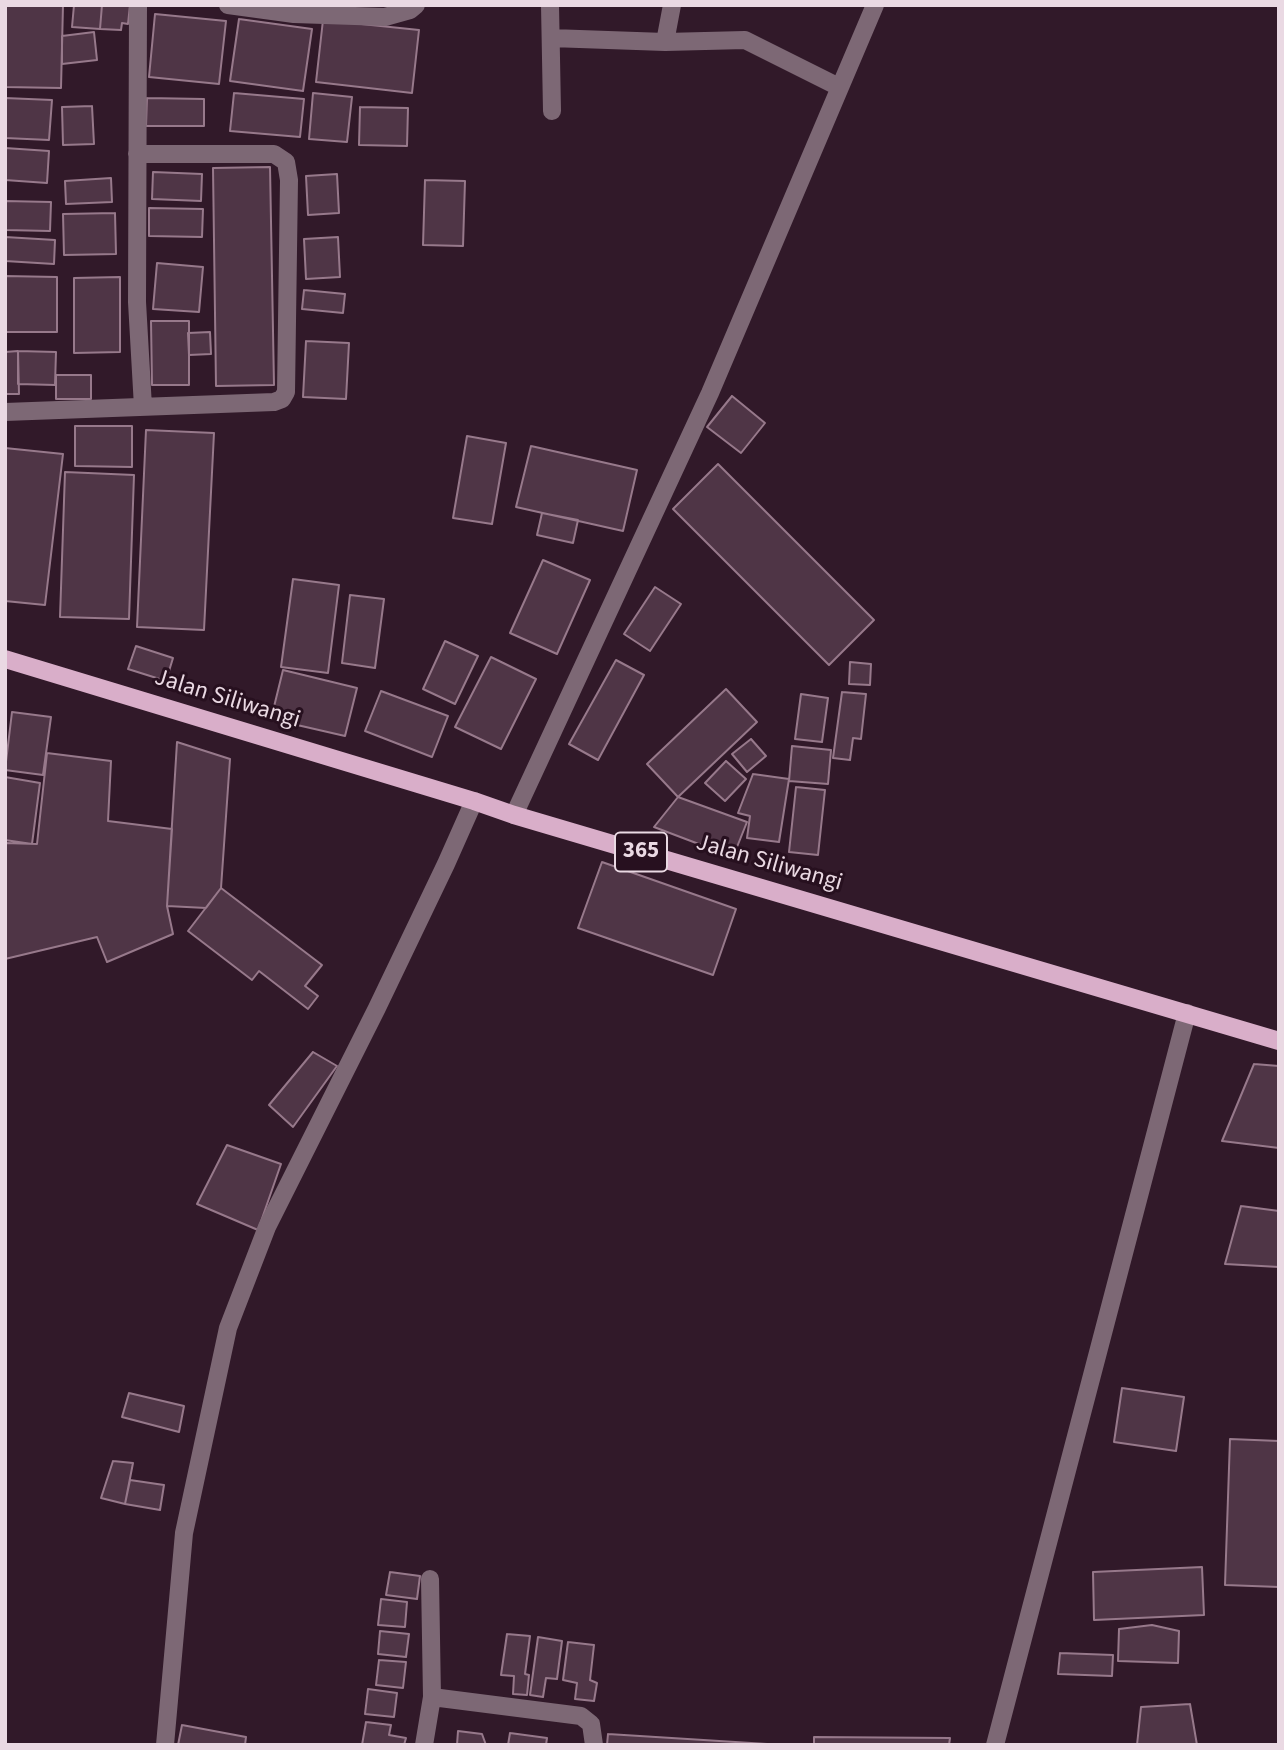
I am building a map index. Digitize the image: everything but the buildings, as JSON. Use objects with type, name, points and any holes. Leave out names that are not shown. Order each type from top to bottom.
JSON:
[{"type":"main road","name":"Jalan Siliwangi","points":[[5,659],[513,815],[1279,1041]]},
{"type":"street","points":[[138,5],[137,302],[143,407]]},
{"type":"street","points":[[228,5],[294,14],[385,17],[410,10],[416,5]]},
{"type":"street","points":[[551,5],[552,111]]},
{"type":"street","points":[[666,42],[672,5]]},
{"type":"street","points":[[513,815],[710,393],[875,5]]},
{"type":"street","points":[[551,38],[666,42],[745,40],[839,87]]},
{"type":"street","points":[[5,412],[274,402],[282,399],[287,386],[289,180],[286,162],[274,154],[137,154]]},
{"type":"street","points":[[165,1745],[184,1533],[228,1328],[267,1227],[377,1009],[474,801]]},
{"type":"street","points":[[995,1745],[1187,1013]]},
{"type":"street","points":[[424,1745],[432,1697],[430,1580]]},
{"type":"street","points":[[432,1697],[581,1716],[591,1724],[594,1745]]}]
